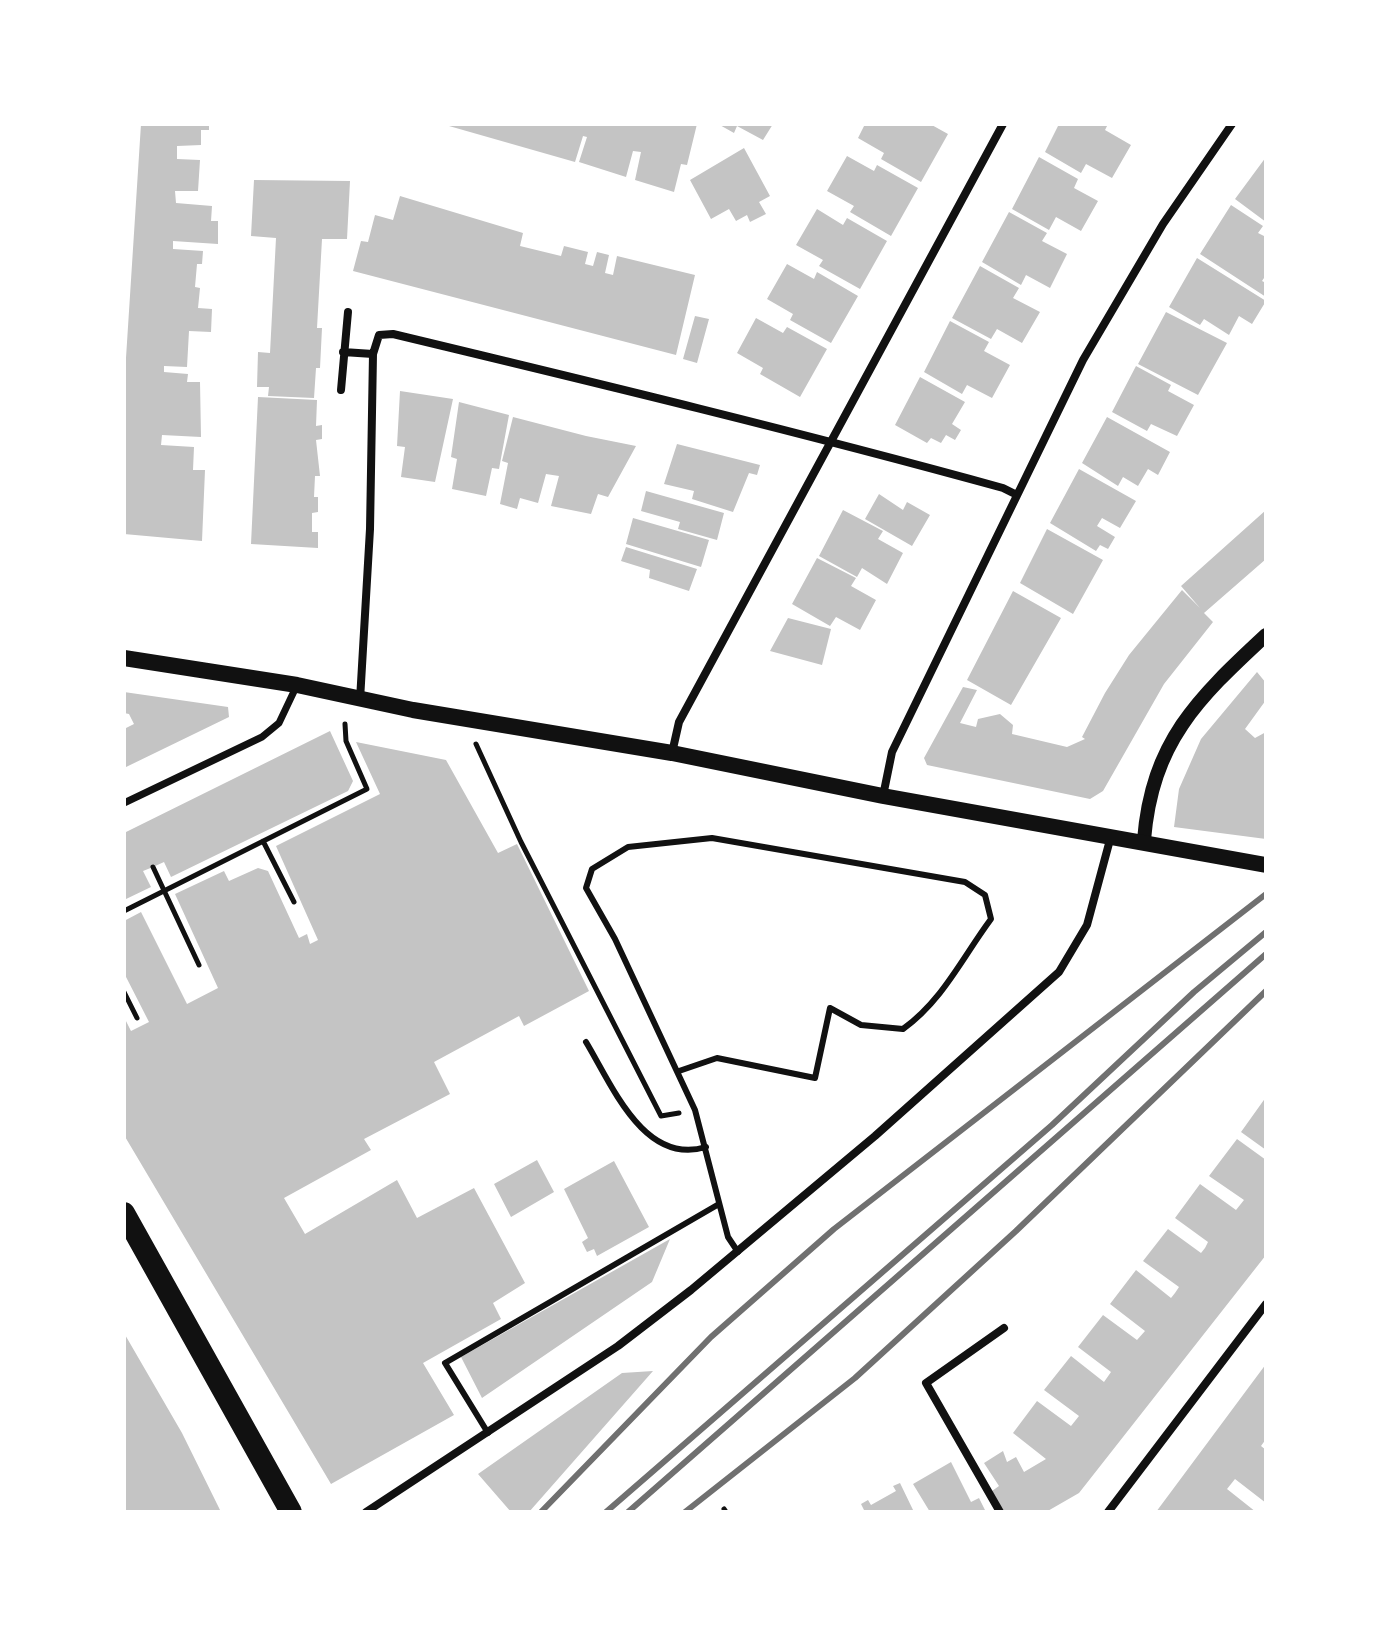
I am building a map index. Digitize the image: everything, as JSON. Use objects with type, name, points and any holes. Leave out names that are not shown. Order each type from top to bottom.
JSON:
[{"type":"highway","points":[[124,1213],[291,1512]]},
{"type":"main road","points":[[124,658],[297,685],[360,700],[672,753],[883,796],[1144,840],[1266,865]]},
{"type":"street","points":[[672,753],[679,722],[828,441],[1003,124]]},
{"type":"street","points":[[883,796],[892,752],[1015,494],[1083,360],[1163,224],[1232,124]]},
{"type":"street","points":[[341,390],[348,312]]},
{"type":"street","points":[[360,700],[370,529],[373,354],[379,335],[393,334],[828,441],[1003,488],[1015,494]]},
{"type":"street","points":[[343,352],[373,354]]},
{"type":"street","points":[[1144,840],[1152,785],[1168,749],[1201,696],[1266,635]]},
{"type":"street","points":[[124,803],[262,737],[279,723],[297,685]]},
{"type":"street","points":[[366,1512],[618,1346],[738,1252],[1059,972],[1087,925],[1111,836]]},
{"type":"street","points":[[1108,1512],[1266,1304]]},
{"type":"street","points":[[1000,1512],[926,1383],[1004,1328]]},
{"type":"lane","points":[[679,1071],[717,1058],[815,1078],[830,1008],[861,1025],[903,1029],[922,1015],[947,988],[991,919],[985,895],[965,882],[712,838],[628,847],[592,869],[586,888],[679,1071],[706,1147],[728,1237],[738,1252]]},
{"type":"lane","points":[[586,1042],[634,1121],[656,1141],[690,1152],[706,1147]]},
{"type":"lane","points":[[488,1433],[445,1363],[719,1204]]},
{"type":"path","points":[[124,911],[367,789],[346,741],[345,724]]},
{"type":"path","points":[[474,739],[528,855],[661,1116],[695,1110]]},
{"type":"path","points":[[263,841],[294,902]]},
{"type":"path","points":[[153,867],[199,965]]},
{"type":"path","points":[[124,992],[137,1018]]},
{"type":"building","points":[[141,124],[209,124],[209,130],[201,130],[201,145],[177,146],[177,159],[200,160],[198,191],[175,191],[176,203],[212,206],[211,221],[218,221],[218,244],[173,241],[173,249],[203,251],[202,264],[197,264],[195,287],[200,288],[198,308],[212,309],[211,332],[189,331],[187,367],[164,366],[164,372],[188,374],[187,382],[200,382],[201,437],[162,435],[161,445],[194,447],[193,470],[205,470],[202,541],[124,534],[124,389]]},
{"type":"building","points":[[442,124],[697,124],[687,165],[681,164],[674,192],[635,180],[641,152],[633,151],[626,177],[579,162],[587,137],[583,136],[575,162]]},
{"type":"building","points":[[718,124],[773,124],[763,140],[737,126],[734,133]]},
{"type":"building","points":[[865,124],[930,124],[948,134],[921,182],[881,159],[884,153],[858,138]]},
{"type":"building","points":[[1059,124],[1108,124],[1105,130],[1131,145],[1112,178],[1086,164],[1081,173],[1045,152]]},
{"type":"building","points":[[744,148],[770,196],[759,202],[766,214],[750,222],[747,215],[736,221],[729,209],[711,219],[690,180]]},
{"type":"building","points":[[847,156],[874,171],[877,165],[918,188],[891,236],[850,212],[854,206],[827,191]]},
{"type":"building","points":[[1039,157],[1078,179],[1074,188],[1098,201],[1081,231],[1056,217],[1049,230],[1012,209]]},
{"type":"building","points":[[1266,157],[1266,222],[1235,199]]},
{"type":"building","points":[[254,180],[350,181],[347,239],[322,239],[317,328],[322,328],[320,368],[316,368],[314,398],[268,396],[269,387],[257,387],[258,352],[270,353],[276,238],[251,236]]},
{"type":"building","points":[[400,196],[523,233],[520,246],[561,256],[564,246],[588,252],[585,264],[593,266],[597,252],[609,255],[605,273],[613,275],[617,256],[695,275],[676,355],[353,271],[361,241],[368,242],[375,215],[393,220]]},
{"type":"building","points":[[1231,205],[1263,226],[1258,233],[1266,237],[1266,275],[1262,281],[1266,283],[1266,297],[1200,254]]},
{"type":"building","points":[[817,209],[843,225],[847,218],[887,241],[860,289],[819,266],[823,260],[796,245]]},
{"type":"building","points":[[1009,212],[1047,233],[1042,241],[1067,254],[1050,288],[1026,275],[1021,285],[982,262]]},
{"type":"building","points":[[1197,258],[1266,301],[1252,324],[1239,316],[1229,335],[1204,319],[1200,325],[1169,307]]},
{"type":"building","points":[[787,264],[814,279],[817,272],[858,296],[831,343],[790,320],[793,314],[767,299]]},
{"type":"building","points":[[980,266],[1019,288],[1013,298],[1040,312],[1022,343],[997,329],[991,339],[952,318]]},
{"type":"building","points":[[1166,312],[1227,343],[1198,395],[1138,364]]},
{"type":"building","points":[[695,316],[709,319],[697,363],[683,359]]},
{"type":"building","points":[[756,318],[783,333],[787,327],[827,349],[800,397],[760,374],[763,368],[737,353]]},
{"type":"building","points":[[950,321],[989,342],[984,351],[1010,365],[992,398],[967,385],[962,394],[924,372]]},
{"type":"building","points":[[1136,366],[1171,385],[1168,391],[1194,405],[1177,436],[1151,424],[1147,431],[1112,412]]},
{"type":"building","points":[[920,377],[965,402],[952,424],[961,430],[955,440],[946,435],[941,443],[931,438],[927,443],[895,425]]},
{"type":"building","points":[[400,391],[453,399],[435,482],[401,477],[405,447],[397,446]]},
{"type":"building","points":[[258,397],[317,400],[316,426],[322,425],[322,439],[316,440],[320,476],[315,476],[314,497],[318,497],[318,512],[312,513],[312,532],[318,532],[318,548],[251,544]]},
{"type":"building","points":[[459,402],[509,415],[499,469],[492,468],[486,496],[452,489],[457,459],[451,457]]},
{"type":"building","points":[[513,417],[636,446],[608,497],[598,494],[591,514],[551,506],[559,476],[546,474],[538,503],[520,498],[517,509],[500,504],[508,463],[502,461]]},
{"type":"building","points":[[1107,417],[1170,452],[1158,475],[1148,469],[1138,486],[1123,477],[1118,486],[1082,463]]},
{"type":"building","points":[[677,444],[760,465],[757,475],[749,473],[733,512],[692,499],[694,491],[664,484]]},
{"type":"building","points":[[1079,469],[1136,501],[1120,528],[1102,518],[1097,526],[1115,537],[1108,549],[1100,545],[1096,551],[1050,523]]},
{"type":"building","points":[[646,491],[724,513],[717,540],[678,529],[680,522],[641,511]]},
{"type":"building","points":[[879,494],[903,510],[907,502],[930,515],[912,546],[865,519]]},
{"type":"building","points":[[843,510],[883,531],[878,539],[903,553],[887,584],[862,568],[857,577],[819,556]]},
{"type":"building","points":[[1266,510],[1266,559],[1204,613],[1213,622],[1164,684],[1103,791],[1090,799],[927,765],[924,758],[963,687],[977,690],[960,723],[976,727],[978,719],[1000,714],[1013,725],[1012,734],[1067,747],[1085,739],[1082,737],[1105,693],[1129,655],[1182,590],[1200,608],[1181,586]]},
{"type":"building","points":[[633,518],[709,540],[701,567],[626,544]]},
{"type":"building","points":[[1047,529],[1103,560],[1073,614],[1020,583]]},
{"type":"building","points":[[626,547],[697,569],[689,591],[649,578],[650,570],[621,561]]},
{"type":"building","points":[[817,558],[856,578],[851,586],[876,600],[860,630],[836,617],[830,626],[792,604]]},
{"type":"building","points":[[1013,591],[1061,618],[1011,705],[967,680]]},
{"type":"building","points":[[788,618],[831,629],[822,665],[770,651]]},
{"type":"building","points":[[1257,672],[1266,683],[1266,700],[1245,729],[1255,738],[1266,732],[1266,839],[1174,827],[1179,789],[1201,739]]},
{"type":"building","points":[[124,692],[228,707],[229,717],[124,768],[124,729],[134,724],[129,714],[124,713]]},
{"type":"building","points":[[330,731],[353,781],[348,791],[171,877],[164,862],[143,871],[151,887],[124,900],[124,833]]},
{"type":"building","points":[[356,742],[446,760],[498,853],[517,844],[589,991],[524,1026],[519,1016],[434,1062],[450,1094],[364,1139],[371,1150],[284,1198],[305,1234],[397,1180],[417,1218],[474,1188],[525,1283],[493,1303],[501,1319],[423,1363],[454,1415],[331,1484],[124,1135],[124,1017],[131,1031],[149,1022],[124,973],[124,921],[141,912],[187,1004],[218,988],[175,894],[224,871],[229,881],[258,868],[268,871],[299,938],[307,934],[310,944],[318,940],[276,846],[380,794]]},
{"type":"building","points":[[1266,1097],[1266,1150],[1241,1132]]},
{"type":"building","points":[[1237,1139],[1266,1160],[1266,1255],[1079,1493],[1046,1512],[1004,1512],[992,1491],[999,1486],[984,1463],[1003,1451],[1007,1462],[1016,1457],[1024,1472],[1046,1459],[1013,1433],[1037,1401],[1071,1426],[1079,1416],[1044,1390],[1071,1356],[1104,1382],[1111,1372],[1078,1347],[1103,1315],[1137,1340],[1145,1331],[1110,1304],[1136,1270],[1171,1298],[1175,1293],[1179,1287],[1143,1261],[1168,1229],[1201,1253],[1205,1248],[1208,1242],[1175,1218],[1200,1184],[1236,1210],[1244,1200],[1209,1176]]},
{"type":"building","points":[[537,1160],[554,1192],[511,1217],[494,1184]]},
{"type":"building","points":[[614,1161],[649,1227],[597,1256],[594,1249],[587,1252],[582,1242],[588,1238],[564,1189]]},
{"type":"building","points":[[670,1239],[652,1282],[482,1398],[461,1357]]},
{"type":"building","points":[[124,1333],[182,1433],[221,1512],[124,1512]]},
{"type":"building","points":[[1266,1364],[1266,1439],[1261,1446],[1266,1450],[1266,1503],[1235,1479],[1227,1489],[1256,1512],[1156,1512]]},
{"type":"building","points":[[653,1371],[529,1512],[511,1512],[478,1474],[622,1373]]},
{"type":"building","points":[[951,1462],[971,1502],[979,1498],[986,1512],[930,1512],[913,1484]]},
{"type":"building","points":[[900,1483],[914,1512],[865,1512],[861,1504],[868,1500],[871,1505],[896,1491],[893,1486]]},
{"type":"railway","points":[[541,1512],[711,1337],[834,1229],[1266,894]]},
{"type":"railway","points":[[606,1512],[1052,1125],[1194,992],[1266,932]]},
{"type":"railway","points":[[628,1512],[1266,954]]},
{"type":"railway","points":[[685,1512],[855,1378],[1016,1231],[1266,991]]}]
